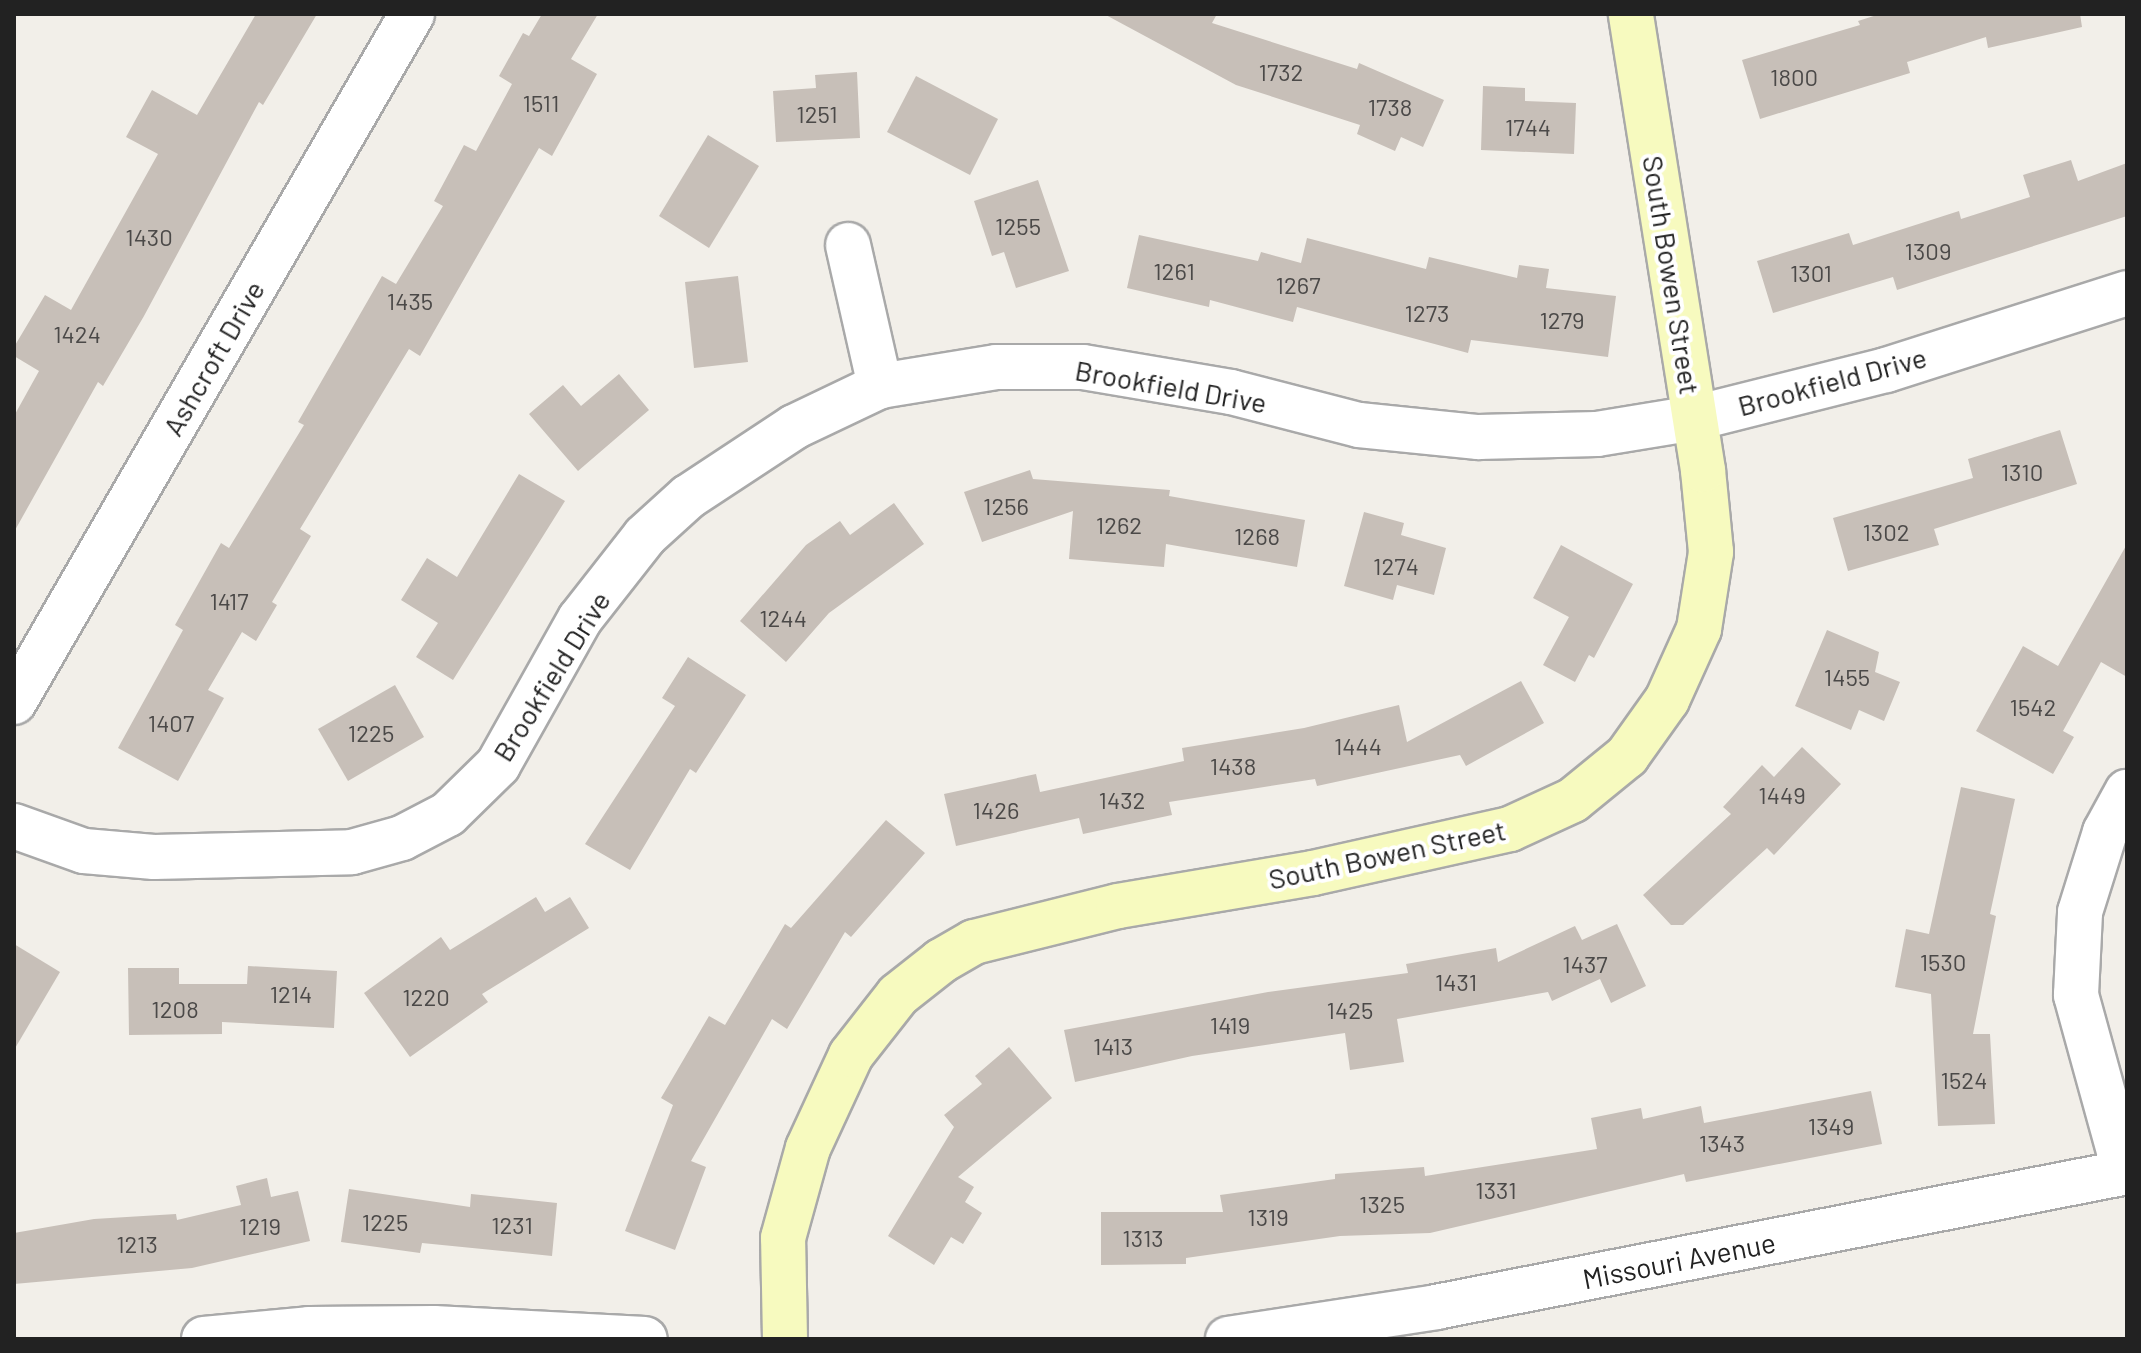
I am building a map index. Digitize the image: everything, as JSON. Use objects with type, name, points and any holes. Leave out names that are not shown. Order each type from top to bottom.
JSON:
[{"type":"street","name":"Ashcroft Drive","points":[[14,702],[412,14]]},
{"type":"street","name":"South Bowen Street","points":[[785,1339],[783,1238],[808,1148],[851,1055],[898,995],[941,961],[974,942],[1118,906],[1313,873],[1510,829],[1573,800],[1627,756],[1667,700],[1699,629],[1711,552],[1695,418],[1631,14]]},
{"type":"street","points":[[848,245],[880,386]]},
{"type":"street","name":"Brookfield Drive","points":[[14,826],[84,851],[154,857],[352,852],[402,838],[448,814],[498,765],[580,619],[645,536],[688,497],[794,427],[880,386],[996,367],[1083,367],[1231,392],[1359,425],[1478,437],[1597,434],[1695,418],[1886,370],[2127,293]]},
{"type":"street","points":[[2126,1172],[2076,995],[2080,912],[2105,832],[2127,792]]},
{"type":"street","name":"Missouri Avenue","points":[[1228,1339],[1436,1307],[2126,1172]]},
{"type":"street","points":[[204,1339],[309,1329],[418,1328],[645,1339]]},
{"type":"building","points":[[256,14],[317,14],[263,105],[259,102],[144,316],[103,386],[98,382],[14,532],[14,416],[39,371],[14,356],[14,347],[45,295],[71,310],[158,154],[126,137],[152,90],[197,115]]},
{"type":"building","points":[[542,14],[598,14],[571,59],[597,74],[552,156],[539,148],[420,356],[409,349],[300,529],[311,536],[272,602],[277,605],[256,641],[242,632],[208,690],[224,698],[178,781],[118,748],[183,630],[175,625],[221,543],[229,548],[304,425],[298,422],[382,276],[396,284],[443,206],[434,201],[464,145],[476,151],[512,84],[499,76],[523,33],[529,36]]},
{"type":"building","points":[[1104,14],[1217,14],[1212,23],[1357,69],[1359,63],[1444,100],[1423,147],[1401,137],[1395,151],[1357,134],[1360,125],[1236,85]]},
{"type":"building","points":[[1880,14],[2080,14],[2082,27],[1988,48],[1986,37],[1907,62],[1910,73],[1760,119],[1742,60],[1860,25],[1858,21]]},
{"type":"building","points":[[857,72],[860,138],[776,142],[773,91],[816,88],[815,75]]},
{"type":"building","points":[[916,76],[998,119],[970,175],[887,132]]},
{"type":"building","points":[[1483,86],[1525,88],[1525,101],[1576,103],[1574,154],[1481,150]]},
{"type":"building","points":[[708,135],[759,166],[709,248],[659,216]]},
{"type":"building","points":[[2071,160],[2078,181],[2127,163],[2127,216],[1897,290],[1893,277],[1773,313],[1757,261],[1849,233],[1853,245],[1959,211],[1961,219],[2030,197],[2023,175]]},
{"type":"building","points":[[1038,180],[1069,271],[1016,288],[1004,252],[992,256],[974,201]]},
{"type":"building","points":[[1139,235],[1258,261],[1261,252],[1301,263],[1307,238],[1426,269],[1429,257],[1517,278],[1519,265],[1549,269],[1546,288],[1616,296],[1608,357],[1471,340],[1468,353],[1297,307],[1293,322],[1210,300],[1209,307],[1127,288]]},
{"type":"building","points":[[738,276],[748,362],[694,368],[685,282]]},
{"type":"building","points":[[619,374],[649,410],[578,471],[529,414],[563,385],[581,406]]},
{"type":"building","points":[[2060,430],[2077,484],[1934,529],[1939,545],[1848,571],[1833,518],[1973,478],[1968,459]]},
{"type":"building","points":[[1030,470],[1033,479],[1170,490],[1169,496],[1305,520],[1297,567],[1166,544],[1164,567],[1069,559],[1073,511],[982,542],[964,492]]},
{"type":"building","points":[[519,474],[565,501],[453,680],[416,657],[438,623],[401,600],[427,558],[457,577]]},
{"type":"building","points":[[894,503],[924,544],[829,613],[786,662],[740,621],[806,545],[840,521],[850,535]]},
{"type":"building","points":[[1364,512],[1404,523],[1401,535],[1446,548],[1434,595],[1397,585],[1393,600],[1344,586]]},
{"type":"building","points":[[2127,544],[2127,677],[2101,662],[2063,731],[2074,737],[2053,774],[1976,731],[2023,646],[2058,666]]},
{"type":"building","points":[[1561,545],[1633,584],[1594,658],[1589,655],[1575,682],[1543,665],[1569,617],[1533,598]]},
{"type":"building","points":[[1827,630],[1879,652],[1875,672],[1900,682],[1884,721],[1859,710],[1851,730],[1795,706]]},
{"type":"building","points":[[688,657],[746,695],[696,773],[690,769],[630,870],[585,844],[675,706],[662,698]]},
{"type":"building","points":[[1521,681],[1544,723],[1466,766],[1460,755],[1317,786],[1315,779],[1169,802],[1172,815],[1083,834],[1079,818],[956,846],[944,794],[1036,774],[1040,792],[1184,761],[1182,748],[1304,728],[1399,705],[1407,742]]},
{"type":"building","points":[[395,685],[424,737],[348,781],[318,729]]},
{"type":"building","points":[[1802,747],[1841,784],[1774,855],[1767,848],[1683,925],[1671,925],[1643,895],[1731,814],[1723,807],[1762,765],[1774,777]]},
{"type":"building","points":[[1961,787],[2015,799],[1990,914],[1996,916],[1973,1034],[1990,1034],[1995,1124],[1938,1126],[1931,994],[1895,987],[1906,929],[1929,934]]},
{"type":"building","points":[[886,820],[925,853],[851,937],[845,932],[787,1029],[772,1019],[691,1161],[706,1167],[675,1250],[625,1231],[673,1105],[661,1098],[709,1016],[725,1025],[785,924],[791,928]]},
{"type":"building","points":[[536,897],[545,912],[570,897],[589,928],[482,994],[488,1002],[410,1057],[364,993],[441,937],[450,950]]},
{"type":"building","points":[[1617,924],[1646,986],[1611,1003],[1600,979],[1552,1001],[1548,992],[1397,1019],[1404,1062],[1350,1070],[1345,1033],[1192,1056],[1075,1082],[1064,1030],[1268,992],[1408,973],[1406,964],[1496,948],[1498,962],[1575,926],[1582,940]]},
{"type":"building","points":[[14,944],[60,972],[14,1050]]},
{"type":"building","points":[[248,966],[337,971],[334,1028],[222,1022],[222,1034],[129,1035],[128,968],[179,968],[179,984],[247,984]]},
{"type":"building","points":[[1009,1047],[1052,1098],[958,1177],[974,1187],[965,1202],[982,1213],[963,1244],[951,1237],[934,1265],[888,1236],[954,1127],[944,1115],[982,1084],[975,1076]]},
{"type":"building","points":[[1871,1091],[1882,1144],[1686,1182],[1684,1174],[1430,1233],[1340,1236],[1186,1258],[1186,1264],[1101,1265],[1101,1212],[1223,1212],[1220,1195],[1335,1179],[1335,1174],[1424,1167],[1425,1176],[1597,1149],[1591,1118],[1641,1108],[1643,1119],[1701,1106],[1704,1123]]},
{"type":"building","points":[[267,1178],[271,1197],[298,1191],[310,1241],[192,1268],[14,1284],[14,1233],[94,1219],[176,1214],[177,1220],[241,1205],[236,1186]]},
{"type":"building","points":[[349,1189],[470,1207],[471,1194],[557,1203],[552,1256],[422,1243],[420,1253],[341,1242]]}]
